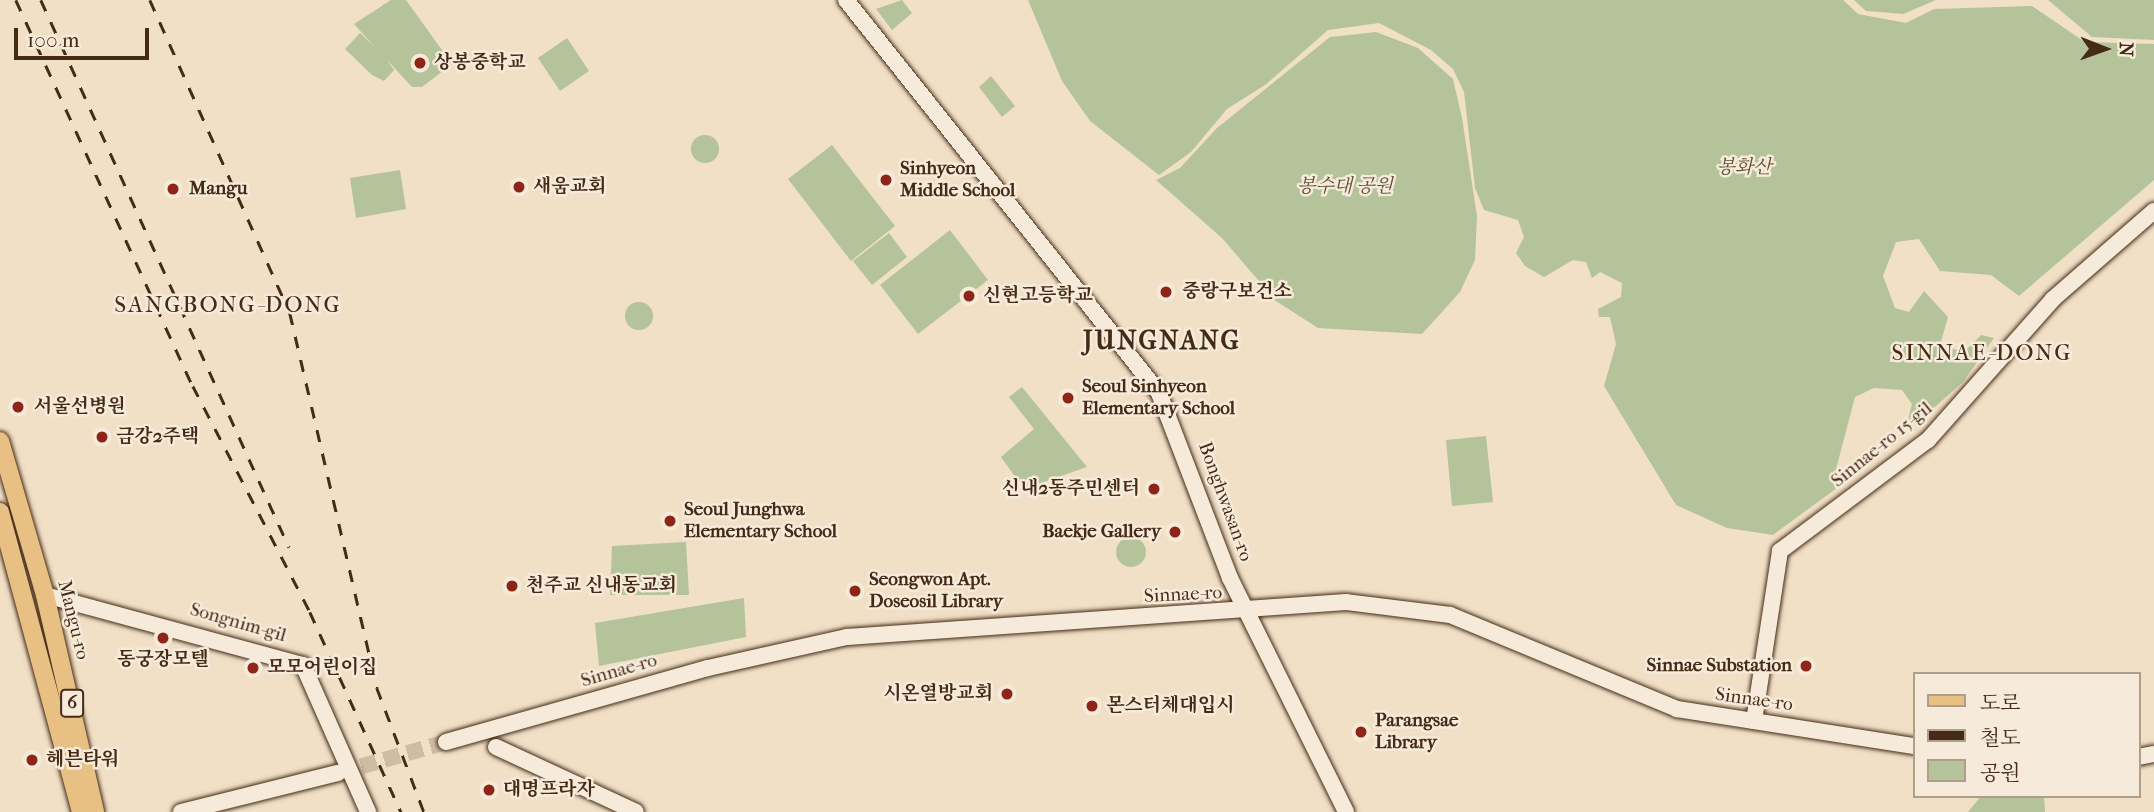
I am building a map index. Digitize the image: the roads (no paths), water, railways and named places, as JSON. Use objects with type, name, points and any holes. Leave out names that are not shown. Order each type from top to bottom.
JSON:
[{"type":"main road","name":"Bonghwasan-ro","points":[[846,0],[1159,394],[1246,612],[1346,812]]},
{"type":"main road","name":"Sinnae-ro 15-gil","points":[[1754,721],[1780,551],[1928,440],[2053,299],[2154,211]]},
{"type":"main road","name":"Mangu-ro","points":[[0,441],[45,594],[95,812]]},
{"type":"main road","name":"6","points":[[0,512],[21,594],[49,683],[81,812]]},
{"type":"main road","name":"Songnim-gil","points":[[45,594],[303,665],[368,812]]},
{"type":"main road","name":"Sinnae-ro","points":[[446,742],[708,668],[847,637],[1246,612],[1346,602],[1450,615],[1628,692],[1677,709],[1912,746]]},
{"type":"main road","points":[[496,747],[636,812]]},
{"type":"main road","points":[[184,811],[338,773]]},
{"type":"tunnel","points":[[338,773],[446,742]]},
{"type":"railway","points":[[16,0],[193,386],[310,612],[401,812]]},
{"type":"railway","points":[[41,0],[289,547]]},
{"type":"railway","points":[[150,0],[290,313],[377,688],[424,812]]},
{"type":"place","name":"상봉중학교","points":[[420,63]]},
{"type":"place","name":"Sinhyeon Middle School","points":[[886,180]]},
{"type":"place","name":"새움교회","points":[[519,187]]},
{"type":"place","name":"Mangu","points":[[173,189]]},
{"type":"place","name":"중랑구보건소","points":[[1166,292]]},
{"type":"place","name":"신현고등학교","points":[[969,296]]},
{"type":"place","name":"Seoul Sinhyeon Elementary School","points":[[1068,398]]},
{"type":"place","name":"서울선병원","points":[[18,407]]},
{"type":"place","name":"금강2주택","points":[[102,437]]},
{"type":"place","name":"신내2동주민센터","points":[[1154,489]]},
{"type":"place","name":"Seoul Junghwa Elementary School","points":[[670,521]]},
{"type":"place","name":"Baekje Gallery","points":[[1175,532]]},
{"type":"place","name":"천주교 신내동교회","points":[[512,586]]},
{"type":"place","name":"Seongwon Apt. Doseosil Library","points":[[855,591]]},
{"type":"place","name":"동궁장모텔","points":[[163,638]]},
{"type":"place","name":"Sinnae Substation","points":[[1806,666]]},
{"type":"place","name":"모모어린이집","points":[[253,668]]},
{"type":"place","name":"시온열방교회","points":[[1007,694]]},
{"type":"place","name":"몬스터체대입시","points":[[1092,706]]},
{"type":"place","name":"Parangsae Library","points":[[1361,732]]},
{"type":"place","name":"헤븐타워","points":[[32,760]]},
{"type":"place","name":"대명프라자","points":[[489,790]]},
{"type":"district","name":"SANGBONG-DONG","points":[[228,305]]},
{"type":"district","name":"JUNGNANG","points":[[1162,341]]},
{"type":"district","name":"SINNAE-DONG","points":[[1982,353]]},
{"type":"park label","name":"봉화산","points":[[1744,168]]},
{"type":"park label","name":"봉수대 공원","points":[[1345,187]]}]
